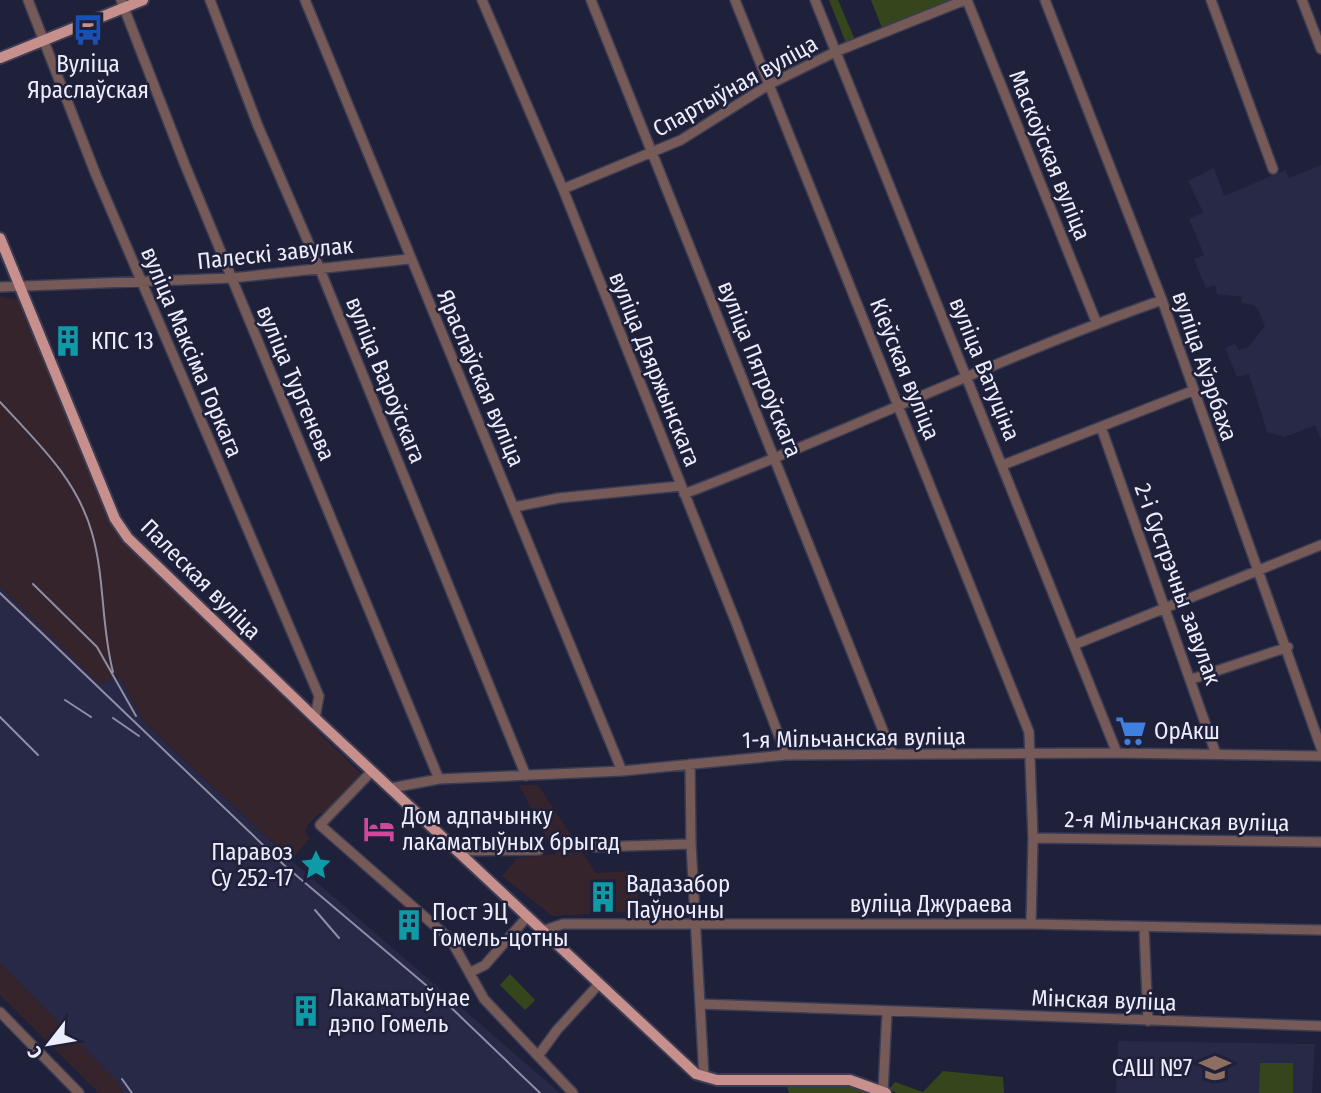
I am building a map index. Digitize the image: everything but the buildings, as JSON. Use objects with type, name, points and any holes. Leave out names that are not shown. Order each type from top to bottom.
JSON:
[{"type":"main road","points":[[0,58],[44,41],[122,4],[143,0]]},
{"type":"main road","name":"Палеская вуліца","points":[[0,238],[86,454],[121,529],[314,718],[688,1068],[704,1077]]},
{"type":"main road","points":[[704,1077],[732,1080],[850,1080],[884,1092]]},
{"type":"street","name":"вуліца Максіма Горкага","points":[[28,0],[142,283],[319,696],[314,718]]},
{"type":"street","name":"вуліца Вароўскага","points":[[210,0],[258,126],[526,776]]},
{"type":"street","name":"Яраслаўская вуліца","points":[[304,0],[622,771]]},
{"type":"street","name":"вуліца Дзяржынскага","points":[[482,0],[563,189],[786,755]]},
{"type":"street","name":"вуліца Пятроўскага","points":[[591,0],[892,753]]},
{"type":"street","name":"Кіеўская вуліца","points":[[735,0],[1029,732],[1031,924]]},
{"type":"street","name":"вуліца Ватуціна","points":[[815,0],[1076,644],[1117,753]]},
{"type":"street","name":"Спартыўная вуліца","points":[[563,189],[681,140],[770,84],[835,52],[966,0]]},
{"type":"street","name":"Маскоўская вуліца","points":[[966,0],[1097,324]]},
{"type":"street","name":"вуліца Аўэрбаха","points":[[1045,0],[1162,300],[1192,391],[1321,748]]},
{"type":"street","points":[[1211,0],[1273,169]]},
{"type":"street","points":[[1302,0],[1321,49]]},
{"type":"street","name":"вуліца Тургенева","points":[[122,4],[439,779]]},
{"type":"street","name":"Палескі завулак","points":[[0,287],[232,278],[409,259]]},
{"type":"street","points":[[515,507],[559,498],[682,490],[900,408],[1097,324],[1162,300]]},
{"type":"street","points":[[1003,465],[1192,391]]},
{"type":"street","name":"2-і Сустрэчны завулак","points":[[1101,427],[1192,679],[1216,754]]},
{"type":"street","points":[[1076,644],[1321,545]]},
{"type":"street","points":[[1192,679],[1287,648]]},
{"type":"street","name":"1-я Мільчанская вуліца","points":[[391,788],[439,779],[622,771],[786,755],[1117,753],[1321,756]]},
{"type":"street","points":[[690,764],[691,844],[704,1077]]},
{"type":"street","points":[[372,771],[320,825],[451,940],[484,999],[573,1093]]},
{"type":"street","name":"2-я Мільчанская вуліца","points":[[1032,838],[1321,842]]},
{"type":"street","points":[[594,847],[691,844]]},
{"type":"street","points":[[457,850],[539,850]]},
{"type":"street","points":[[471,972],[485,965],[527,917]]},
{"type":"street","name":"вуліца Джураева","points":[[542,931],[563,924],[695,922],[1031,924],[1321,930]]},
{"type":"street","points":[[1144,927],[1148,1021]]},
{"type":"street","points":[[538,1056],[557,1030],[599,984]]},
{"type":"street","name":"Мінская вуліца","points":[[700,1004],[887,1013],[1321,1026]]},
{"type":"street","points":[[884,1092],[887,1013]]},
{"type":"street","points":[[2,1018],[79,1093]]},
{"type":"shaded area","points":[[1321,165],[1321,439],[1315,425],[1285,437],[1267,432],[1249,374],[1237,377],[1225,348],[1235,344],[1239,350],[1248,347],[1265,326],[1254,305],[1241,303],[1242,297],[1217,294],[1215,285],[1206,288],[1194,259],[1204,255],[1189,219],[1203,212],[1188,181],[1214,168],[1224,196],[1285,170],[1289,178]]},
{"type":"shaded area","points":[[0,296],[18,300],[107,516],[119,536],[362,775],[324,814],[320,813],[308,824],[305,832],[310,838],[291,860],[143,721],[120,677],[100,685],[0,587]]},
{"type":"shaded area","points":[[0,587],[99,684],[120,677],[143,721],[217,791],[291,860],[560,1093],[123,1093],[118,1082],[0,963]]},
{"type":"shaded area","name":"Вадазабор Паўночны","points":[[519,785],[538,785],[596,873],[634,871],[641,911],[552,916],[502,876],[517,858],[556,854]]},
{"type":"shaded area","points":[[0,963],[119,1082],[123,1093],[99,1093],[0,995]]},
{"type":"shaded area","name":"САШ №7","points":[[1118,1041],[1315,1044],[1312,1093],[1116,1093]]},
{"type":"green space","points":[[829,0],[838,0],[855,40],[846,43]]},
{"type":"green space","points":[[871,0],[951,0],[882,28]]},
{"type":"green space","points":[[510,974],[535,1000],[525,1010],[500,985]]},
{"type":"green space","points":[[1260,1063],[1293,1063],[1293,1093],[1259,1093]]},
{"type":"green space","points":[[943,1071],[1003,1077],[1004,1093],[896,1093],[890,1088],[895,1082],[923,1092]]},
{"type":"green space","points":[[787,1085],[849,1086],[867,1093],[789,1093]]},
{"type":"railway","points":[[0,402],[54,462],[66,478],[85,514],[96,550],[106,637],[113,672]]},
{"type":"railway","points":[[33,584],[97,647],[136,716]]},
{"type":"railway","points":[[0,593],[284,865],[440,997],[540,1093]]},
{"type":"railway","points":[[65,700],[91,717]]},
{"type":"railway","points":[[0,717],[38,755]]},
{"type":"railway","points":[[113,718],[139,736]]},
{"type":"railway","points":[[315,910],[339,938]]},
{"type":"railway","points":[[122,1079],[132,1093]]},
{"type":"place","name":"Вуліца Яраслаўская","points":[[88,30]]},
{"type":"place","name":"КПС 13","points":[[68,341]]},
{"type":"place","name":"ОрАкш","points":[[1131,731]]},
{"type":"place","name":"Дом адпачынку лакаматыўных брыгад","points":[[379,829]]},
{"type":"place","name":"Паравоз Су 252-17","points":[[316,865]]},
{"type":"place","name":"Вадазабор Паўночны","points":[[603,897]]},
{"type":"place","name":"Пост ЭЦ Гомель-цотны","points":[[409,925]]},
{"type":"place","name":"Лакаматыўнае дэпо Гомель","points":[[306,1011]]},
{"type":"place","name":"САШ №7","points":[[1215,1068]]}]
